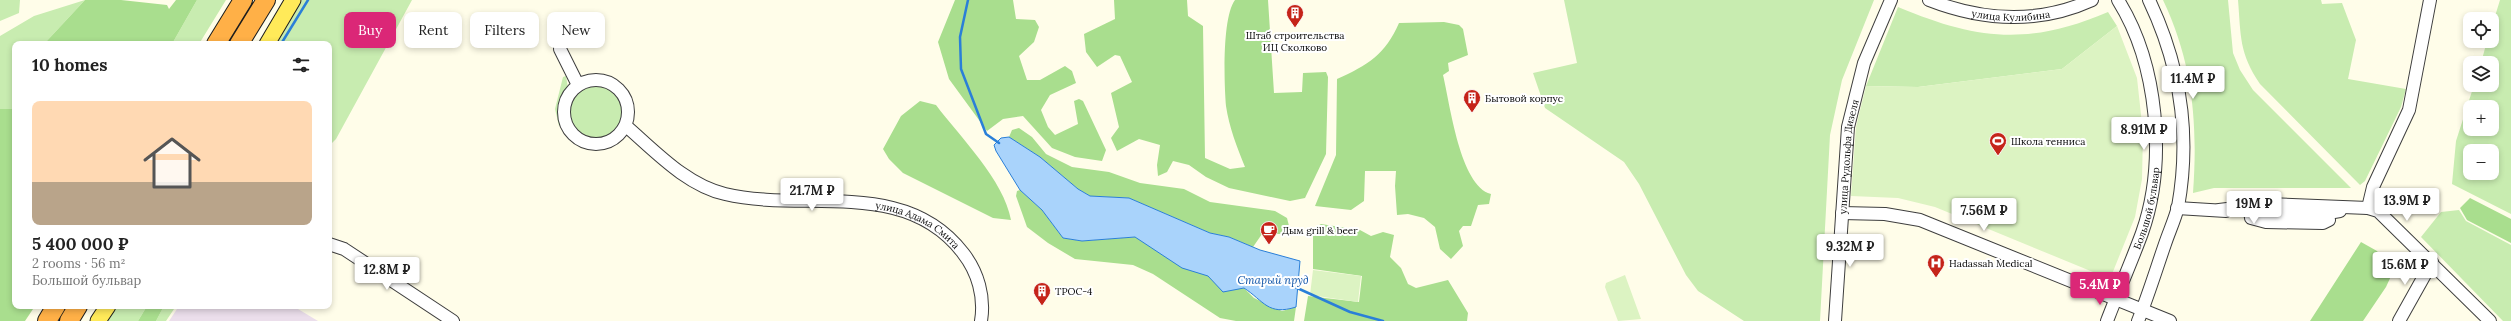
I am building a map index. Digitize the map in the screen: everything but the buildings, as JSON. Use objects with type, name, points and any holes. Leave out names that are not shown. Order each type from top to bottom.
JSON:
[{"type":"highway","points":[[218,41],[243,0]]},
{"type":"highway","points":[[241,41],[266,0]]},
{"type":"highway","points":[[47,321],[54,309]]},
{"type":"highway","points":[[69,321],[76,309]]},
{"type":"main road","points":[[269,41],[293,0]]},
{"type":"main road","points":[[98,321],[106,309]]},
{"type":"street","name":"улица Рудольфа Дизеля","points":[[1835,321],[1845,150],[1851,109],[1864,63],[1891,0]]},
{"type":"street","name":"улица Кулибина","points":[[1929,0],[1964,11],[2014,18],[2056,13],[2092,0]]},
{"type":"street","name":"Большой бульвар","points":[[2107,321],[2142,232],[2152,190],[2156,144],[2154,103],[2143,60],[2118,0]]},
{"type":"street","points":[[2138,321],[2177,208],[2184,144],[2179,89],[2164,33],[2149,0]]},
{"type":"street","points":[[2219,210],[2266,222],[2322,223],[2362,208],[2409,110],[2430,0]]},
{"type":"street","points":[[560,48],[578,86]]},
{"type":"street","points":[[595,80],[604,81],[617,88],[625,98],[628,107],[626,126],[617,137],[602,144],[583,143],[575,137],[564,121],[563,111],[568,97],[578,86],[595,80]]},
{"type":"street","name":"улица Адама Смита","points":[[626,126],[677,170],[715,191],[750,197],[887,205],[925,220],[956,244],[973,267],[982,298],[981,321]]},
{"type":"street","points":[[2177,208],[2219,210],[2268,204],[2362,208],[2378,211],[2432,262],[2490,321]]},
{"type":"street","points":[[1842,213],[1885,214],[1920,220],[2170,321]]},
{"type":"street","points":[[332,245],[344,249],[453,321]]},
{"type":"street","points":[[2399,321],[2432,262]]},
{"type":"shaded area","points":[[177,309],[298,309],[318,321],[169,321]]},
{"type":"green space","points":[[0,0],[20,0],[19,13],[0,21]]},
{"type":"green space","points":[[85,0],[47,41],[12,41],[12,109],[0,109],[0,36],[34,16]]},
{"type":"green space","points":[[85,0],[121,0],[167,5],[169,9],[176,0],[197,0],[174,41],[47,41]]},
{"type":"green space","points":[[197,0],[226,0],[201,41],[174,41]]},
{"type":"green space","points":[[302,0],[412,0],[404,12],[396,29],[396,12],[344,12],[344,48],[386,48],[336,139],[332,143],[332,41],[278,41]]},
{"type":"green space","points":[[955,0],[1013,0],[1016,19],[1035,20],[1039,27],[1034,42],[1019,56],[1027,80],[1040,80],[1065,66],[1072,71],[1076,83],[1050,95],[1041,110],[1048,127],[1055,135],[1078,124],[1074,101],[1079,99],[1083,101],[1106,150],[1102,161],[1075,157],[1052,148],[1023,116],[1003,119],[987,131],[949,79],[938,42]]},
{"type":"green space","points":[[1114,0],[1187,0],[1188,16],[1203,26],[1205,158],[1230,169],[1245,167],[1231,129],[1226,106],[1225,51],[1228,20],[1235,0],[1268,0],[1274,93],[1302,92],[1303,73],[1326,72],[1328,77],[1326,154],[1305,198],[1290,201],[1229,188],[1206,177],[1189,165],[1173,161],[1167,172],[1158,176],[1157,165],[1160,145],[1139,139],[1117,151],[1111,138],[1119,127],[1111,93],[1132,82],[1120,56],[1115,55],[1097,67],[1086,52],[1084,34],[1115,19]]},
{"type":"green space","points":[[1564,0],[1874,0],[1842,80],[1830,135],[1820,321],[1744,321],[1698,291],[1686,275],[1639,184],[1624,162],[1545,108],[1533,73],[1577,63]]},
{"type":"green space","points":[[2163,0],[2228,0],[2233,53],[2240,70],[2253,90],[2351,188],[2214,188],[2193,193],[2195,143],[2191,94],[2181,47]]},
{"type":"green space","points":[[2238,0],[2321,0],[2322,4],[2342,3],[2356,40],[2348,79],[2406,89],[2401,107],[2365,181],[2360,185],[2260,84],[2248,63],[2242,44]]},
{"type":"green space","points":[[2500,0],[2511,0],[2511,214],[2452,184],[2456,141],[2463,119],[2463,136],[2499,136],[2499,100],[2469,100],[2472,92],[2499,92],[2499,56],[2483,56],[2485,48],[2499,48],[2499,12],[2496,12]]},
{"type":"green space","points":[[1898,7],[1926,18],[1953,26],[1978,32],[2003,35],[2027,34],[2053,30],[2079,23],[2108,12],[2117,26],[2062,69],[1918,87],[1866,86]]},
{"type":"green space","points":[[1444,22],[1459,25],[1463,29],[1468,55],[1448,63],[1449,71],[1443,75],[1458,142],[1471,176],[1480,188],[1491,194],[1489,204],[1478,205],[1471,226],[1463,226],[1459,231],[1463,246],[1451,259],[1440,249],[1435,227],[1424,218],[1408,214],[1397,215],[1395,186],[1396,171],[1365,171],[1364,201],[1351,210],[1315,206],[1336,155],[1337,79],[1367,64],[1374,58],[1388,43],[1399,23]]},
{"type":"green space","name":"Школа тенниса","points":[[2117,26],[2137,78],[2143,133],[2142,179],[2135,217],[2110,279],[1935,207],[1898,198],[1851,196],[1856,127],[1866,86],[1918,87],[2062,69]]},
{"type":"green space","points":[[566,76],[568,88],[560,105],[562,124],[559,126],[555,109],[563,77]]},
{"type":"green space","points":[[592,85],[602,85],[612,89],[620,97],[624,107],[624,117],[620,127],[612,135],[602,139],[592,139],[582,135],[574,127],[570,117],[570,107],[574,97],[582,89]]},
{"type":"green space","points":[[920,101],[936,105],[991,174],[1007,205],[1011,220],[993,218],[903,173],[889,159],[883,149],[901,116]]},
{"type":"green space","points":[[0,109],[12,109],[12,309],[33,309],[25,321],[0,321]]},
{"type":"green space","points":[[1019,128],[1032,137],[1046,154],[1072,167],[1109,172],[1140,183],[1184,189],[1210,202],[1275,211],[1287,218],[1291,234],[1262,234],[1253,247],[1229,237],[1210,233],[1129,198],[1090,196],[1078,189],[1040,157],[1009,137],[1012,130]]},
{"type":"green space","points":[[1020,190],[1042,210],[1063,238],[1082,241],[1135,237],[1208,276],[1223,291],[1244,288],[1254,298],[1282,311],[1296,307],[1294,321],[1236,321],[1220,318],[1153,274],[1133,265],[1075,259],[1048,243],[1027,227],[1016,196],[1017,191]]},
{"type":"green space","points":[[2470,198],[2511,219],[2511,243],[2467,220],[2460,208]]},
{"type":"green space","points":[[2459,210],[2466,221],[2511,245],[2511,321],[2503,321],[2421,237],[2441,212]]},
{"type":"green space","points":[[1321,224],[1360,230],[1371,236],[1383,232],[1394,235],[1390,257],[1401,268],[1408,284],[1416,288],[1448,280],[1468,313],[1467,321],[1304,321],[1308,296],[1359,302],[1362,276],[1313,269],[1313,229]]},
{"type":"green space","points":[[2361,242],[2377,251],[2392,274],[2386,287],[2363,321],[2310,321]]},
{"type":"green space","points":[[1313,270],[1361,276],[1358,302],[1310,295]]},
{"type":"green space","points":[[1625,275],[1641,319],[1618,321],[1605,287],[1606,283]]},
{"type":"green space","points":[[115,309],[145,309],[138,321],[108,321]]},
{"type":"green space","points":[[145,309],[162,309],[156,321],[138,321]]},
{"type":"green space","points":[[162,309],[174,309],[166,321],[156,321]]},
{"type":"water","name":"Старый пруд","points":[[1009,137],[1040,157],[1078,189],[1090,196],[1129,198],[1210,233],[1229,237],[1260,250],[1300,261],[1296,307],[1279,310],[1267,306],[1244,288],[1223,292],[1208,276],[1182,268],[1135,237],[1082,241],[1063,238],[1042,210],[1020,190],[996,151],[994,145],[1001,138]]},
{"type":"waterway","points":[[283,41],[308,0]]},
{"type":"waterway","points":[[968,0],[960,37],[961,69],[986,134],[999,143]]},
{"type":"waterway","points":[[1295,287],[1350,312],[1383,321]]},
{"type":"place","name":"Штаб строительства ИЦ Сколково","points":[[1295,28]]},
{"type":"place","name":"Бытовой корпус","points":[[1472,113]]},
{"type":"place","name":"Школа тенниса","points":[[1998,156]]},
{"type":"place","name":"Дым grill & beer","points":[[1269,245]]},
{"type":"place","name":"Hadassah Medical","points":[[1936,278]]},
{"type":"place","name":"TPOC-4","points":[[1042,306]]}]
